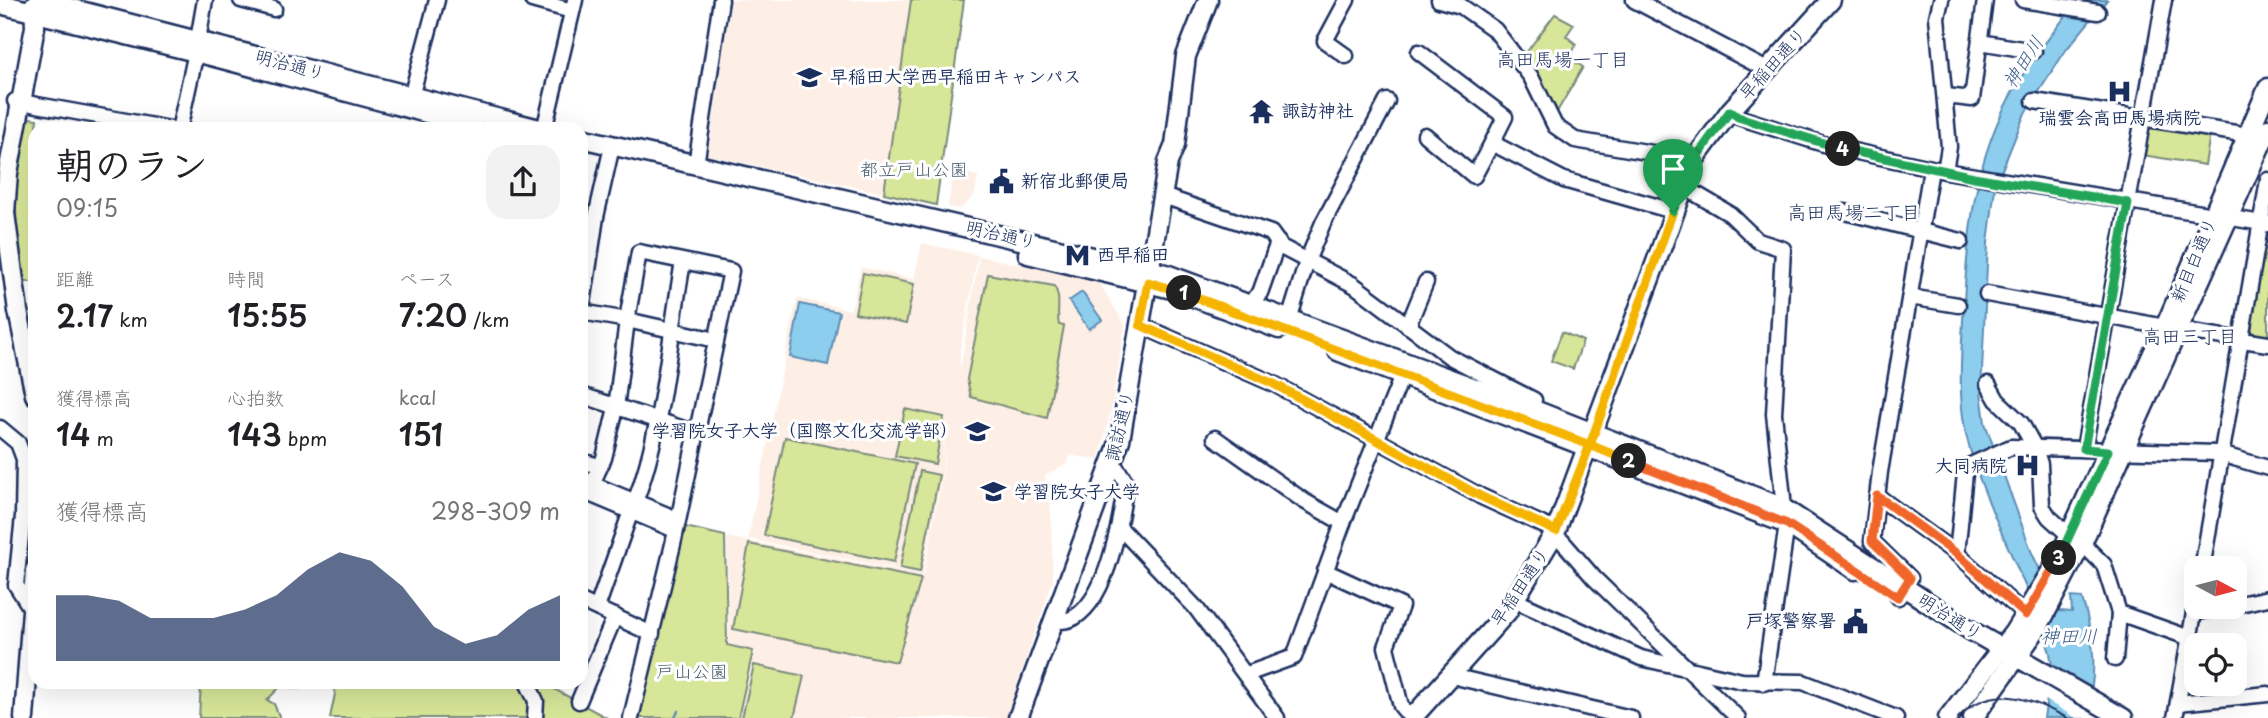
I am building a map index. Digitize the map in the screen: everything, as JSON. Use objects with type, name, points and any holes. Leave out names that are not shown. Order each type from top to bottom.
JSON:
[{"type":"main road","name":"諏訪通り","points":[[1168,162],[1165,145],[1172,76],[1180,43],[1197,0]]},
{"type":"main road","name":"諏訪通り","points":[[1018,718],[1113,463],[1123,427],[1168,162],[1175,145],[1186,56],[1208,0]]},
{"type":"main road","name":"早稲田通り","points":[[1425,718],[1523,604],[1559,536],[1691,191],[1734,114],[1767,70],[1831,0]]},
{"type":"main road","name":"早稲田通り","points":[[1596,441],[1673,211],[1694,160],[1734,114],[1844,0]]},
{"type":"main road","name":"明治通り","points":[[0,4],[35,5],[511,122]]},
{"type":"main road","points":[[28,360],[18,311],[18,291],[8,246],[5,213],[28,24],[35,5]]},
{"type":"main road","name":"明治通り","points":[[197,46],[465,122]]},
{"type":"main road","name":"新目白通り","points":[[2031,616],[2054,597],[2076,540],[2220,218],[2248,135],[2268,88]]},
{"type":"main road","points":[[0,178],[18,102]]},
{"type":"main road","name":"新目白通り","points":[[2220,218],[2267,132]]},
{"type":"main road","name":"明治通り","points":[[588,141],[611,151],[1149,276],[1402,376],[1596,441]]},
{"type":"main road","name":"明治通り","points":[[588,150],[611,151],[696,165],[1149,276],[1249,304],[1784,516],[1901,593],[2094,710],[2123,718]]},
{"type":"main road","points":[[0,250],[10,298],[18,311]]},
{"type":"main road","name":"早稲田通り","points":[[1412,718],[1507,612],[1559,536]]},
{"type":"main road","name":"新目白通り","points":[[1973,718],[2031,616],[2046,580],[2076,540]]},
{"type":"main road","name":"新目白通り","points":[[1948,718],[2006,657]]},
{"type":"main road","points":[[24,718],[28,664]]},
{"type":"street","points":[[179,122],[205,0]]},
{"type":"street","points":[[241,0],[274,9]]},
{"type":"street","points":[[411,97],[436,0]]},
{"type":"street","points":[[532,0],[573,5],[545,122]]},
{"type":"street","points":[[696,165],[721,0]]},
{"type":"street","points":[[1346,56],[1325,41],[1347,0]]},
{"type":"street","points":[[1439,0],[1461,6],[1495,30],[1531,77],[1549,118],[1575,140],[1694,160]]},
{"type":"street","points":[[1634,0],[1767,70]]},
{"type":"street","points":[[1901,593],[1910,578],[1872,541],[1921,231],[1938,170],[1949,146],[1937,17],[1941,0]]},
{"type":"street","points":[[1946,96],[1972,99],[1986,0]]},
{"type":"street","points":[[2023,0],[2098,12]]},
{"type":"street","points":[[2084,449],[2164,0]]},
{"type":"street","points":[[1980,42],[2034,51]]},
{"type":"street","points":[[1419,52],[1505,117],[1474,177],[1425,135]]},
{"type":"street","points":[[1289,320],[1307,261],[1323,223],[1387,101]]},
{"type":"street","points":[[18,102],[132,122]]},
{"type":"street","points":[[2034,102],[2248,135]]},
{"type":"street","points":[[1734,114],[1830,146],[1938,170],[2264,224]]},
{"type":"street","points":[[1492,143],[1564,180],[1673,211]]},
{"type":"street","points":[[588,269],[596,217],[611,151]]},
{"type":"street","points":[[2204,556],[2241,339],[2264,224],[2268,180]]},
{"type":"street","points":[[1691,191],[1730,214],[1758,241],[1783,249],[1774,414],[1784,516],[1764,683]]},
{"type":"street","points":[[1163,196],[1196,205],[1271,233],[1278,242],[1307,261],[1354,285],[1450,357],[1534,400]]},
{"type":"street","points":[[1845,212],[1961,241]]},
{"type":"street","points":[[1249,304],[1260,293],[1278,242]]},
{"type":"street","points":[[588,491],[599,466],[616,408],[639,251],[731,271],[652,634],[631,718]]},
{"type":"street","points":[[597,608],[643,480],[683,262]]},
{"type":"street","points":[[1408,326],[1426,282]]},
{"type":"street","points":[[1987,294],[2268,344]]},
{"type":"street","points":[[1910,297],[1958,305]]},
{"type":"street","points":[[588,316],[627,320],[716,340]]},
{"type":"street","points":[[1140,325],[1274,384],[1559,536],[1594,578],[1738,718]]},
{"type":"street","points":[[1247,674],[1294,657],[1343,523],[1402,376]]},
{"type":"street","points":[[1988,384],[1997,400],[2021,423],[2035,448],[2040,464],[2042,506],[2049,517],[2104,565],[2119,613],[2115,659]]},
{"type":"street","points":[[588,398],[696,433]]},
{"type":"street","points":[[0,428],[18,443],[24,459],[23,516],[16,585],[28,604]]},
{"type":"street","points":[[1215,438],[1304,500],[1343,523]]},
{"type":"street","points":[[1957,554],[1965,472],[1974,463],[2011,447],[2223,455],[2268,468]]},
{"type":"street","points":[[588,463],[599,466]]},
{"type":"street","points":[[1054,621],[1074,618],[1086,607],[1105,573],[1120,528],[1126,482],[1113,463]]},
{"type":"street","points":[[588,493],[676,524]]},
{"type":"street","points":[[1877,496],[1957,554],[2031,616]]},
{"type":"street","points":[[1120,528],[1196,608],[1277,718]]},
{"type":"street","points":[[1325,571],[1401,607],[1387,647],[1401,706],[1412,718]]},
{"type":"street","points":[[2247,602],[2268,598]]},
{"type":"street","points":[[588,604],[652,634]]},
{"type":"street","points":[[1523,604],[1641,658],[1764,683],[1803,682],[1896,718]]},
{"type":"street","points":[[2119,613],[2184,636]]},
{"type":"street","points":[[588,680],[615,616]]},
{"type":"street","points":[[2175,718],[2184,670]]},
{"type":"street","points":[[1460,678],[1631,718]]},
{"type":"street","points":[[530,689],[534,696],[535,718]]},
{"type":"street","points":[[534,696],[537,689]]},
{"type":"street","points":[[579,701],[584,689]]},
{"type":"street","points":[[2178,703],[2268,694]]},
{"type":"shaded area","name":"早稲田大学西早稲田キャンパス","points":[[731,0],[911,0],[884,193],[708,155]]},
{"type":"shaded area","points":[[953,171],[978,176],[975,194],[961,209],[948,207]]},
{"type":"shaded area","points":[[922,243],[978,255],[960,351],[960,371],[979,256],[1098,281],[1125,325],[1112,406],[1099,460],[1070,455],[1068,463],[1045,475],[1051,509],[1053,580],[1006,718],[739,718],[755,651],[729,644],[727,537],[924,575],[944,465],[946,425],[943,466],[923,574],[748,539],[797,298],[851,310],[861,267],[914,279]]},
{"type":"green space","name":"都立戸山公園","points":[[911,0],[964,0],[936,205],[884,193]]},
{"type":"green space","points":[[1555,14],[1574,24],[1566,36],[1576,44],[1570,59],[1583,67],[1554,117],[1540,79],[1523,57]]},
{"type":"green space","points":[[37,119],[37,122],[28,122],[28,282],[24,282],[16,201],[26,120]]},
{"type":"green space","points":[[2147,123],[2210,134],[2205,165],[2142,155]]},
{"type":"green space","points":[[2268,229],[2268,341],[2248,334]]},
{"type":"green space","points":[[863,273],[914,284],[906,324],[855,313]]},
{"type":"green space","points":[[988,274],[1054,286],[1058,300],[1059,325],[1064,326],[1047,418],[971,397],[967,379]]},
{"type":"green space","points":[[1562,332],[1583,341],[1573,369],[1551,361]]},
{"type":"green space","points":[[905,409],[944,417],[935,464],[895,456]]},
{"type":"green space","points":[[785,437],[915,464],[894,562],[764,535]]},
{"type":"green space","points":[[920,471],[939,475],[920,572],[900,568]]},
{"type":"green space","name":"戸山公園","points":[[681,526],[725,536],[727,645],[753,651],[738,718],[636,718]]},
{"type":"green space","points":[[749,544],[921,579],[897,662],[733,629]]},
{"type":"green space","points":[[754,665],[804,676],[794,718],[742,718]]},
{"type":"green space","points":[[201,689],[278,689],[267,700],[274,704],[280,718],[199,718]]},
{"type":"green space","points":[[334,689],[554,689],[607,718],[330,718]]},
{"type":"water","name":"神田川","points":[[2078,0],[2107,0],[2066,50],[2025,113],[1995,187],[1988,243],[1981,392],[1985,423],[2032,553],[2059,611],[2072,612],[2071,597],[2082,598],[2092,643],[2092,687],[2085,718],[2044,718],[2052,666],[2050,653],[1987,498],[1969,446],[1961,399],[1961,352],[1970,228],[1981,170],[1990,141],[2016,86]]},
{"type":"water","points":[[1082,292],[1102,320],[1089,329],[1069,301]]},
{"type":"water","points":[[800,304],[839,312],[828,365],[790,357]]},
{"type":"pier","points":[[2051,664],[2095,690],[2088,718],[2076,718],[2044,699]]},
{"type":"waterway","points":[[675,718],[678,711]]},
{"type":"tram line","points":[[1958,718],[1971,707],[1997,697],[2011,697],[2039,704],[2067,718]]},
{"type":"place","name":"早稲田大学西早稲田キャンパス","points":[[810,77]]},
{"type":"place","name":"瑞雲会高田馬場病院","points":[[2120,91]]},
{"type":"place","name":"諏訪神社","points":[[1262,111]]},
{"type":"place","name":"新宿北郵便局","points":[[1001,181]]},
{"type":"place","name":"西早稲田","points":[[1077,255]]},
{"type":"place","name":"学習院女子大学（国際文化交流学部）","points":[[978,431]]},
{"type":"place","name":"大同病院","points":[[2027,466]]},
{"type":"place","name":"学習院女子大学","points":[[994,492]]},
{"type":"place","name":"戸塚警察署","points":[[1856,621]]},
{"type":"district","name":"高田馬場一丁目","points":[[1563,59]]},
{"type":"district","name":"高田馬場二丁目","points":[[1854,212]]},
{"type":"district","name":"高田三丁目","points":[[2190,336]]},
{"type":"route","points":[[1673,211],[1590,445],[1148,282],[1140,325],[1274,384],[1480,496],[1556,531],[1590,445],[1787,524],[1898,597],[1910,578],[1872,541],[1877,496],[1957,554],[2026,615],[2058,560],[2108,451],[2084,449],[2128,203],[1931,169],[1830,146],[1738,117],[1730,111],[1694,160],[1673,211]]}]
